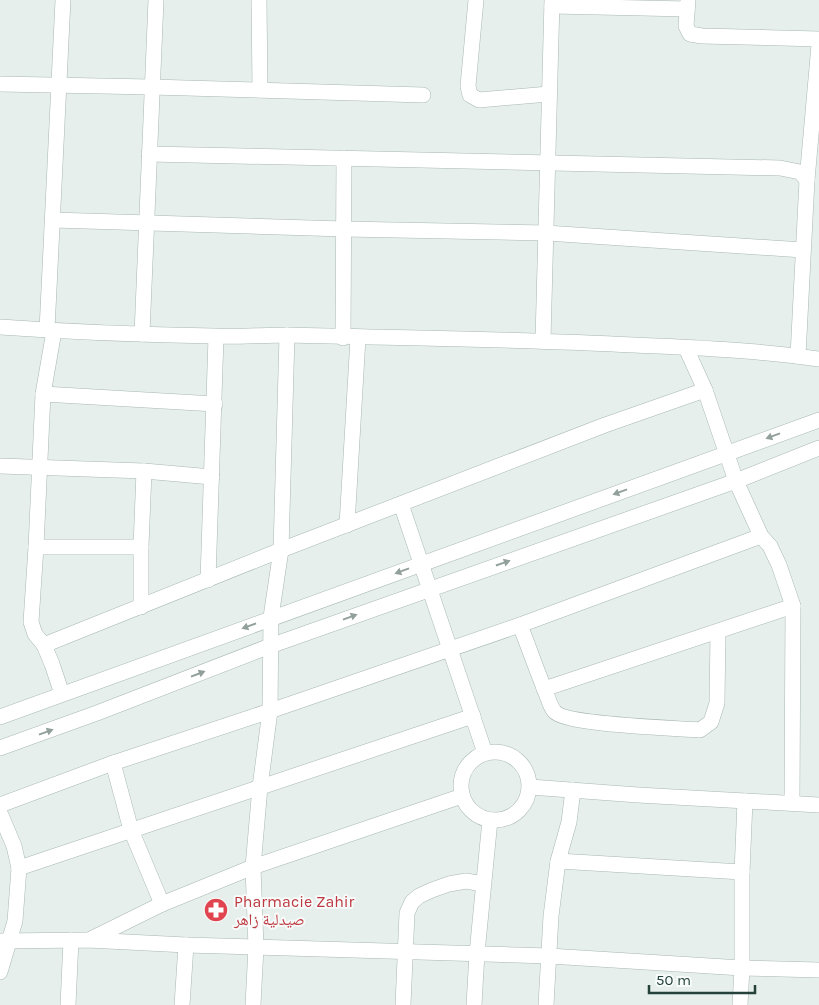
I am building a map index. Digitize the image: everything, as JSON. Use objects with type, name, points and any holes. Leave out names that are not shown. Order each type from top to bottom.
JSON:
[{"type":"street","points":[[62,694],[44,645],[35,634],[31,622],[43,394],[49,370],[53,220],[63,0]]},
{"type":"street","points":[[142,334],[156,0]]},
{"type":"street","points":[[259,0],[260,90]]},
{"type":"street","points":[[476,0],[468,86],[470,96],[479,100],[549,94]]},
{"type":"street","points":[[543,340],[552,3],[688,5],[686,26],[690,34],[702,36],[819,39]]},
{"type":"street","points":[[798,356],[807,180],[819,45]]},
{"type":"street","points":[[0,84],[423,95]]},
{"type":"street","points":[[149,154],[780,168],[800,172],[807,180]]},
{"type":"street","points":[[344,158],[344,229],[350,338],[347,525]]},
{"type":"street","points":[[53,220],[546,233],[803,250]]},
{"type":"street","points":[[0,327],[51,331],[216,336],[287,335],[350,338],[543,340],[686,348],[819,359]]},
{"type":"street","points":[[253,1005],[256,947],[253,867],[260,787],[270,711],[270,646],[281,550],[287,335]]},
{"type":"street","points":[[208,580],[216,336]]},
{"type":"street","points":[[686,348],[705,390],[736,481],[761,536],[770,546],[779,565],[794,606],[792,804]]},
{"type":"street","points":[[44,645],[281,550],[606,425],[705,390]]},
{"type":"street","points":[[43,394],[215,404]]},
{"type":"street","points":[[0,717],[819,420]]},
{"type":"street","points":[[0,748],[97,713],[270,646],[736,481],[819,448]]},
{"type":"street","points":[[0,466],[144,471],[212,477]]},
{"type":"street","points":[[142,607],[141,547],[144,471]]},
{"type":"street","points":[[401,504],[485,753]]},
{"type":"street","points":[[0,805],[113,763],[520,625],[761,536]]},
{"type":"street","points":[[36,547],[141,547]]},
{"type":"street","points":[[544,689],[794,606]]},
{"type":"street","points":[[520,625],[554,711],[565,717],[585,721],[700,730],[712,722],[717,703],[718,632]]},
{"type":"street","points":[[19,868],[474,716]]},
{"type":"street","points":[[501,752],[515,757],[525,769],[530,786],[527,799],[519,811],[505,819],[490,820],[470,809],[462,796],[461,780],[463,773],[472,760],[485,753],[501,752]]},
{"type":"street","points":[[113,763],[131,830],[162,904]]},
{"type":"street","points":[[530,786],[819,805]]},
{"type":"street","points":[[546,1005],[551,916],[558,861],[569,822],[573,790]]},
{"type":"street","points":[[88,940],[162,904],[253,867],[462,796]]},
{"type":"street","points":[[740,1005],[745,801]]},
{"type":"street","points":[[0,814],[14,846],[19,868],[15,921],[5,941],[0,972]]},
{"type":"street","points":[[474,1005],[476,953],[490,820]]},
{"type":"street","points":[[558,861],[742,872]]},
{"type":"street","points":[[403,1005],[407,912],[412,902],[419,896],[449,884],[466,881],[483,884]]},
{"type":"street","points":[[68,1005],[71,940]]},
{"type":"street","points":[[5,941],[88,940],[186,945],[476,953],[742,968],[819,970]]},
{"type":"street","points":[[182,1005],[186,945]]},
{"type":"place","name":"Pharmacie Zahir صيدلية زاهر","points":[[216,910]]}]
